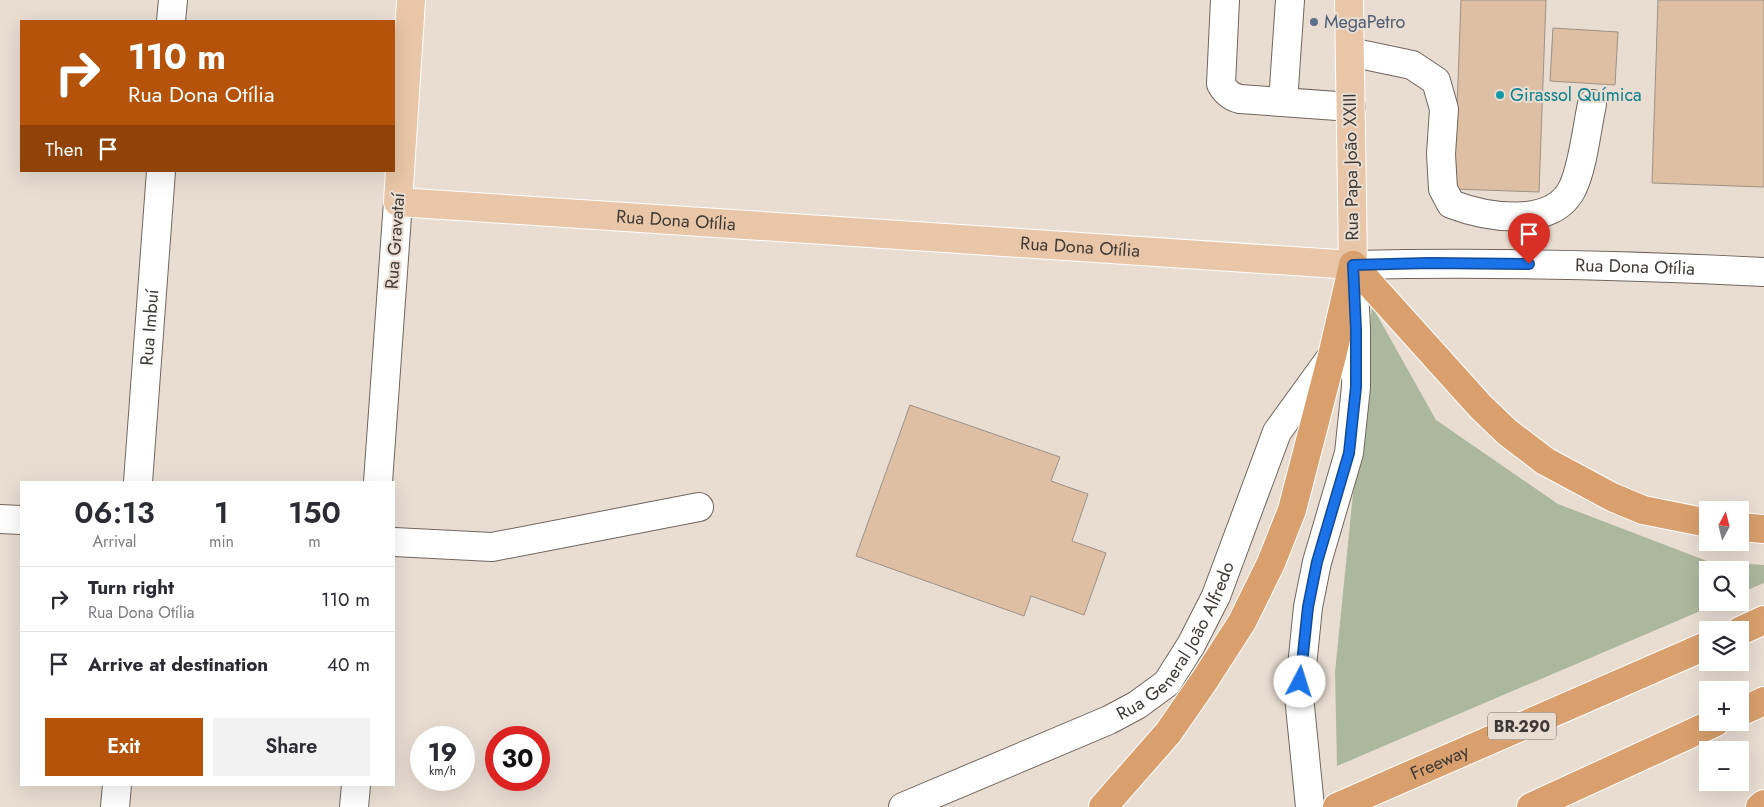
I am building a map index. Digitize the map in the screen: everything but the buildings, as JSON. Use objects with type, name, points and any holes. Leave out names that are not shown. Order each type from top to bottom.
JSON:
[{"type":"highway","points":[[1103,807],[1168,733],[1204,681],[1242,622],[1272,562],[1292,510],[1332,356],[1353,265]]},
{"type":"highway","points":[[1353,265],[1480,406],[1507,432],[1545,461],[1612,497],[1643,510],[1699,521]]},
{"type":"highway","points":[[1749,528],[1764,529]]},
{"type":"highway","points":[[1749,626],[1764,620]]},
{"type":"highway","name":"Freeway","points":[[1337,807],[1699,649]]},
{"type":"highway","points":[[1749,708],[1764,701]]},
{"type":"highway","points":[[1531,807],[1699,730]]},
{"type":"highway","points":[[1760,807],[1764,804]]},
{"type":"main road","name":"Rua Gravataí","points":[[398,202],[411,0]]},
{"type":"main road","name":"Rua Papa João XXIII","points":[[1350,0],[1353,265]]},
{"type":"main road","name":"Rua Dona Otília","points":[[398,202],[1353,265]]},
{"type":"street","points":[[171,20],[173,0]]},
{"type":"street","points":[[1225,0],[1221,84],[1224,91],[1232,97],[1240,99],[1350,107]]},
{"type":"street","points":[[1283,102],[1290,0]]},
{"type":"street","points":[[1350,52],[1412,65],[1436,81],[1444,109],[1441,154],[1443,189],[1451,204],[1471,212],[1522,218],[1545,212],[1562,203],[1573,188],[1578,172],[1592,104]]},
{"type":"street","name":"Rua Imbuí","points":[[138,481],[160,172]]},
{"type":"street","name":"Rua Gravataí","points":[[378,481],[398,202]]},
{"type":"street","name":"Rua Dona Otília","points":[[1353,265],[1429,263],[1649,266],[1764,272]]},
{"type":"street","name":"Rua Papa João XXIII","points":[[1310,807],[1299,696],[1308,607],[1317,562],[1349,453],[1356,387],[1353,265]]},
{"type":"street","name":"Rua General João Alfredo","points":[[903,807],[1108,720],[1137,705],[1167,683],[1191,645],[1216,596],[1277,432],[1332,356]]},
{"type":"street","points":[[395,542],[492,547],[699,507]]},
{"type":"street","points":[[0,519],[20,520]]},
{"type":"street","points":[[115,807],[117,786]]},
{"type":"street","points":[[354,807],[356,786]]},
{"type":"green space","points":[[1372,306],[1436,420],[1558,504],[1707,561],[1699,561],[1700,611],[1337,766],[1335,672]]},
{"type":"green space","points":[[1749,564],[1764,565],[1764,583],[1749,589]]},
{"type":"place","name":"MegaPetro","points":[[1314,22]]},
{"type":"place","name":"Girassol Química","points":[[1500,95]]},
{"type":"route","points":[[1300,682],[1308,607],[1317,562],[1335,507],[1349,453],[1356,387],[1353,265],[1429,263],[1529,264]]}]
